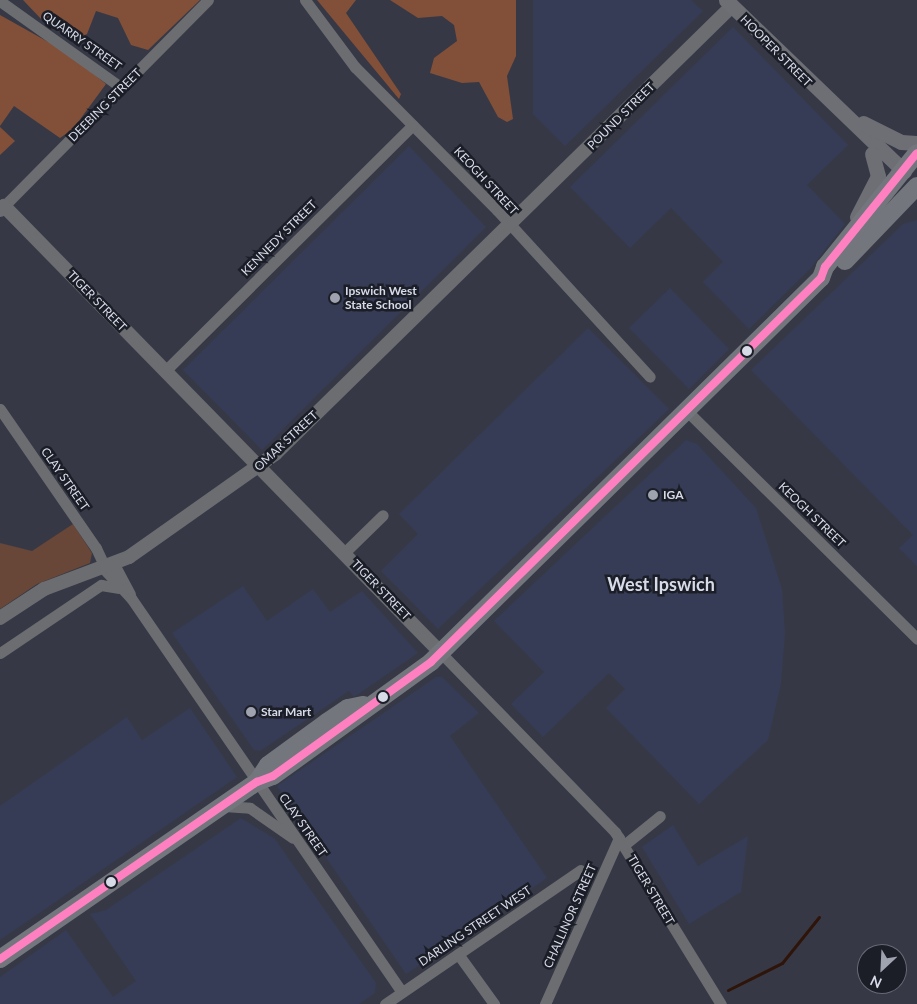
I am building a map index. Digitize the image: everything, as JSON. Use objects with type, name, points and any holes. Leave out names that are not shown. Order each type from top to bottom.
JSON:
[{"type":"main road","name":"HOOPER STREET","points":[[729,3],[916,191]]},
{"type":"main road","name":"HOOPER STREET","points":[[820,95],[872,154],[901,175]]},
{"type":"main road","points":[[820,95],[880,132],[917,143]]},
{"type":"main road","points":[[4,955],[257,782],[274,776],[368,704],[441,653],[821,278],[917,153]]},
{"type":"main road","points":[[848,241],[877,178],[878,167],[872,154]]},
{"type":"main road","points":[[821,278],[831,275],[916,191]]},
{"type":"street","name":"QUARRY STREET","points":[[0,0],[122,88]]},
{"type":"street","name":"DEEBING STREET","points":[[2,208],[208,0]]},
{"type":"street","name":"KEOGH STREET","points":[[305,0],[355,67],[413,125],[650,377]]},
{"type":"street","name":"POUND STREET","points":[[508,225],[729,3]]},
{"type":"street","name":"KENNEDY STREET","points":[[165,371],[413,125]]},
{"type":"street","name":"TIGER STREET","points":[[2,208],[344,553],[621,842],[721,1004]]},
{"type":"street","name":"OMAR STREET","points":[[0,618],[44,589],[107,566],[260,467],[508,225]]},
{"type":"street","name":"CLAY STREET","points":[[0,409],[96,548],[122,590],[131,598]]},
{"type":"street","name":"KEOGH STREET","points":[[687,411],[915,632]]},
{"type":"street","points":[[344,553],[383,515]]},
{"type":"street","name":"CLAY STREET","points":[[107,566],[131,598],[402,992]]},
{"type":"street","points":[[0,653],[101,585],[122,590]]},
{"type":"street","points":[[224,806],[250,808],[298,842]]},
{"type":"street","points":[[621,842],[660,816]]},
{"type":"street","name":"CHALLINOR STREET","points":[[545,1004],[621,842]]},
{"type":"street","name":"DARLING STREET WEST","points":[[385,1004],[581,870]]},
{"type":"street","points":[[458,954],[494,1004]]},
{"type":"shaded area","points":[[23,0],[200,0],[148,50],[131,45],[118,18],[96,11],[87,34],[73,41],[53,23],[44,22]]},
{"type":"shaded area","points":[[317,0],[356,0],[346,13],[401,94],[399,99]]},
{"type":"shaded area","points":[[390,0],[516,0],[516,56],[507,76],[513,119],[507,122],[498,117],[479,82],[462,83],[430,73],[434,58],[457,41],[454,25],[442,16],[418,18]]},
{"type":"shaded area","points":[[533,0],[691,0],[703,11],[565,146],[533,114]]},
{"type":"shaded area","points":[[0,15],[66,52],[106,84],[73,129],[60,138],[14,106],[0,126]]},
{"type":"shaded area","points":[[733,27],[848,145],[807,185],[845,224],[810,269],[749,329],[703,282],[723,262],[671,208],[630,248],[570,187]]},
{"type":"shaded area","points":[[0,127],[15,141],[0,155]]},
{"type":"shaded area","name":"Ipswich West State School","points":[[409,146],[486,227],[262,450],[183,370]]},
{"type":"shaded area","points":[[917,220],[917,566],[899,548],[913,535],[751,370],[903,224]]},
{"type":"shaded area","points":[[670,288],[729,349],[689,389],[629,328]]},
{"type":"shaded area","points":[[588,328],[669,409],[438,629],[381,571],[418,534],[399,514]]},
{"type":"shaded area","points":[[686,440],[697,444],[756,508],[782,589],[785,633],[781,684],[768,740],[699,804],[606,708],[625,689],[609,673],[543,737],[511,704],[544,672],[494,621]]},
{"type":"shaded area","points":[[73,524],[92,553],[90,563],[37,584],[0,609],[0,543],[32,551]]},
{"type":"shaded area","points":[[243,586],[267,621],[313,589],[330,612],[362,591],[418,653],[354,697],[349,691],[260,751],[254,750],[172,633]]},
{"type":"shaded area","points":[[436,677],[442,677],[479,713],[450,736],[547,878],[406,974],[277,786]]},
{"type":"shaded area","points":[[190,708],[237,777],[0,940],[0,806],[127,717],[142,740]]},
{"type":"shaded area","points":[[241,818],[275,839],[376,983],[375,993],[359,1004],[0,1004],[0,977],[66,930],[113,997],[136,981],[90,914],[106,910]]},
{"type":"shaded area","points":[[673,825],[698,866],[748,836],[741,892],[689,924],[642,847]]},
{"type":"waterway","points":[[728,990],[782,963],[819,917]]},
{"type":"transit line","points":[[0,959],[257,782],[273,776],[431,662],[821,278],[825,267],[917,153]]},
{"type":"place","name":"Ipswich West State School","points":[[335,298]]},
{"type":"place","name":"IGA","points":[[653,495]]},
{"type":"place","name":"Star Mart","points":[[251,712]]},
{"type":"district","name":"West Ipswich","points":[[661,584]]}]
